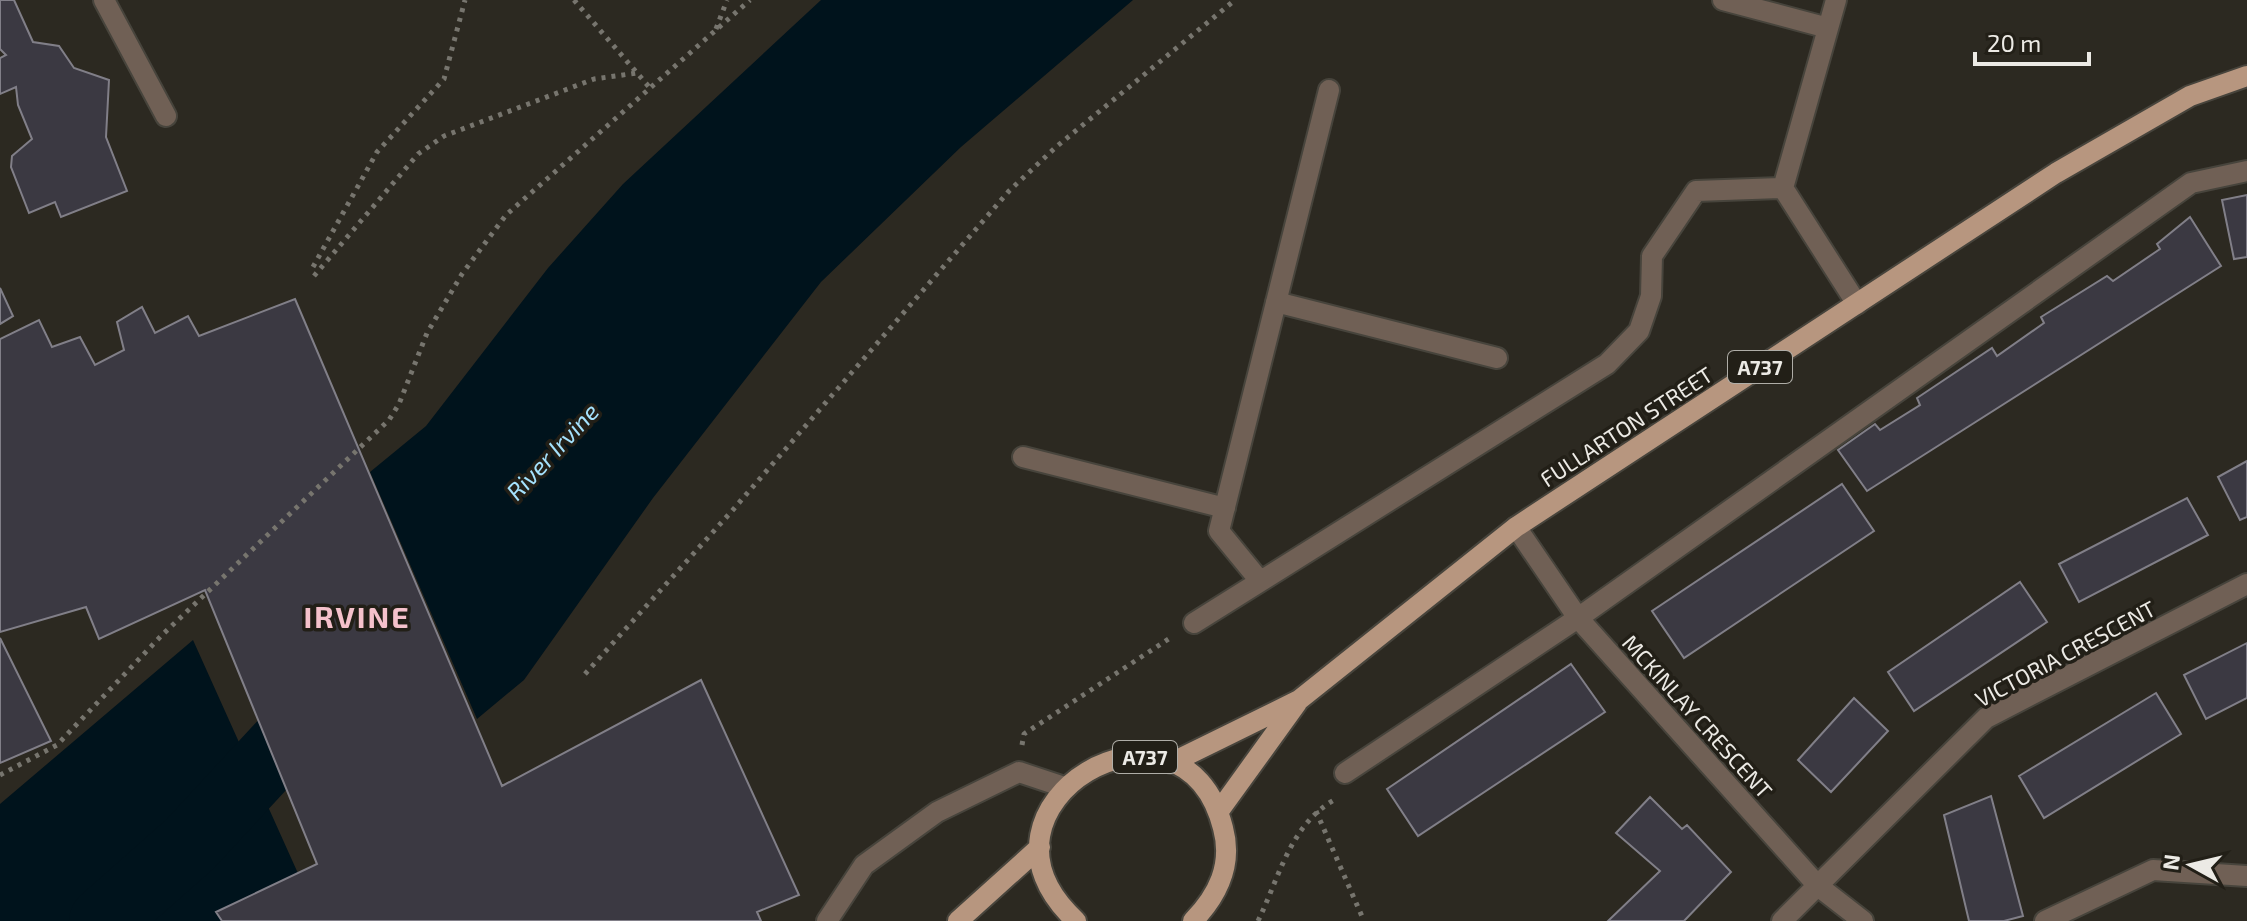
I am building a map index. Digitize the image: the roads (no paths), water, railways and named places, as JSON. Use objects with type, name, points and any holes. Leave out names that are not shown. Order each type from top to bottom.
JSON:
[{"type":"main road","name":"FULLARTON STREET","points":[[1171,763],[1299,700],[1516,527],[2056,173],[2190,96],[2247,76]]},
{"type":"main road","name":"FULLARTON STREET","points":[[1219,811],[1299,700]]},
{"type":"main road","name":"A737","points":[[1076,921],[1059,906],[1045,878],[1040,847],[1051,805],[1064,787],[1087,769],[1114,758],[1143,756],[1171,763],[1191,775],[1219,811],[1227,842],[1224,874],[1211,903],[1193,921]]},
{"type":"main road","points":[[958,921],[1040,847]]},
{"type":"street","points":[[104,0],[166,116]]},
{"type":"street","points":[[1723,0],[1828,28]]},
{"type":"street","points":[[1836,0],[1783,188],[1857,304]]},
{"type":"street","points":[[1260,581],[1219,531],[1329,90]]},
{"type":"street","points":[[1345,773],[1578,618],[2191,183],[2247,171]]},
{"type":"street","points":[[1194,623],[1607,364],[1639,331],[1651,296],[1652,256],[1696,191],[1783,188]]},
{"type":"street","points":[[1276,302],[1497,358]]},
{"type":"street","points":[[1023,457],[1225,508]]},
{"type":"street","name":"MCKINLAY CRESCENT","points":[[1516,527],[1578,618],[1818,886],[1863,921]]},
{"type":"street","name":"VICTORIA CRESCENT","points":[[1782,921],[1986,718],[2247,584]]},
{"type":"street","points":[[827,921],[864,865],[937,812],[1019,772],[1064,787]]},
{"type":"street","points":[[2045,921],[2153,870],[2247,876]]},
{"type":"water","points":[[821,0],[1133,0],[961,147],[821,282],[653,498],[524,680],[477,719],[370,472],[426,426],[548,268],[623,184]]},
{"type":"water","points":[[193,640],[301,880],[230,921],[0,921],[0,804]]},
{"type":"waterway","name":"River Irvine","points":[[103,921],[190,844],[336,686]]},
{"type":"district","name":"IRVINE","points":[[357,616]]}]
